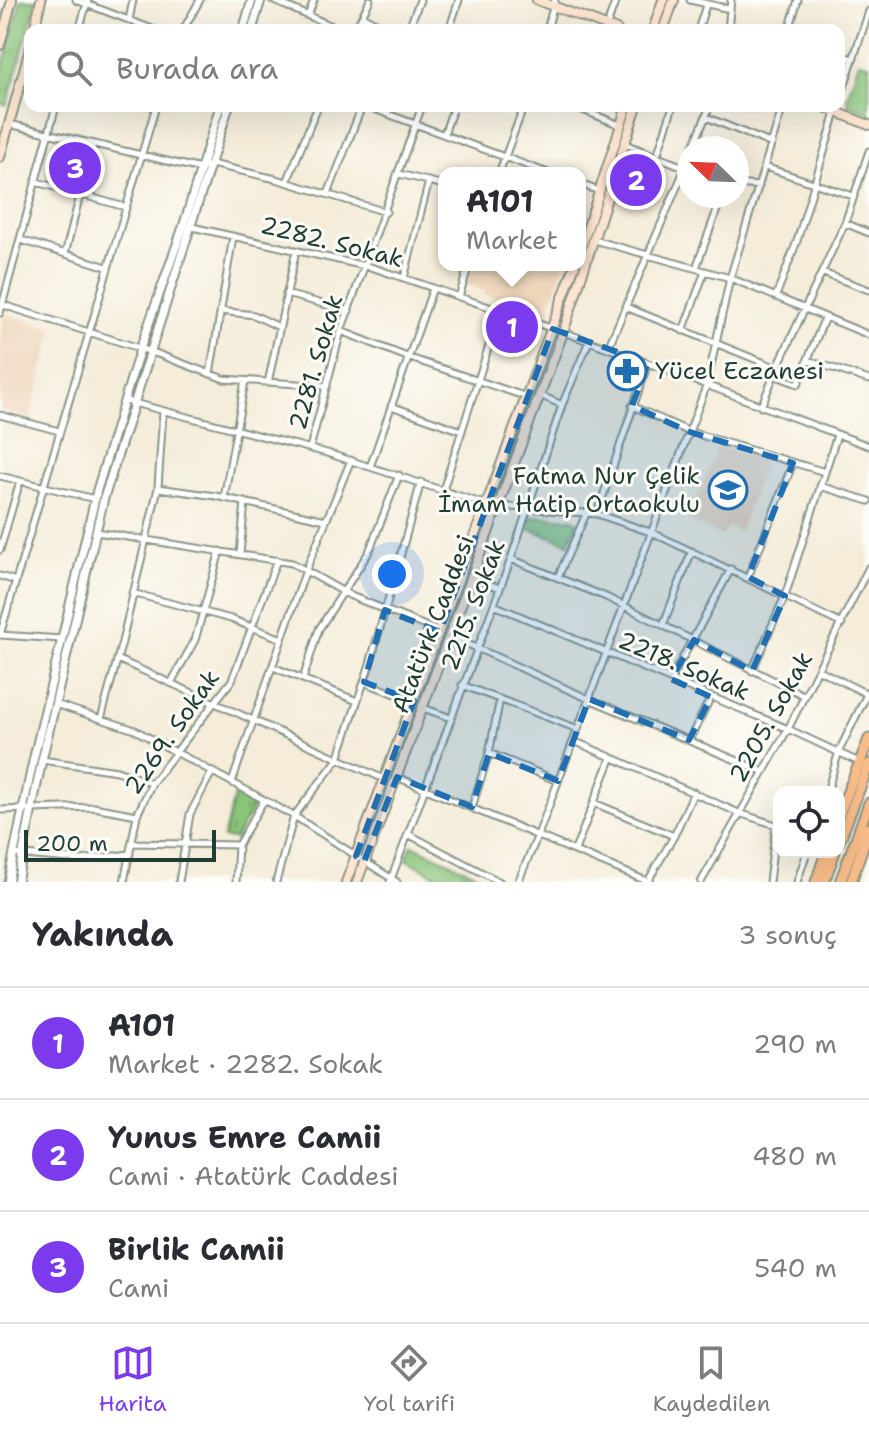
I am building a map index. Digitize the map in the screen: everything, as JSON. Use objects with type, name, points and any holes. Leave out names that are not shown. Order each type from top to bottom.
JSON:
[{"type":"highway","points":[[845,823],[869,739]]},
{"type":"highway","points":[[845,802],[864,763]]},
{"type":"highway","points":[[840,882],[869,803]]},
{"type":"highway","points":[[851,882],[865,854],[869,828]]},
{"type":"highway","points":[[840,882],[865,854]]},
{"type":"highway","points":[[818,881],[824,858]]},
{"type":"highway","points":[[818,881],[831,858]]},
{"type":"main road","points":[[0,45],[12,0]]},
{"type":"main road","points":[[35,24],[41,0]]},
{"type":"main road","points":[[537,0],[602,24]]},
{"type":"main road","points":[[655,24],[663,0]]},
{"type":"main road","points":[[665,24],[674,0]]},
{"type":"main road","points":[[0,157],[24,71]]},
{"type":"main road","points":[[845,111],[869,125]]},
{"type":"main road","points":[[586,231],[625,112]]},
{"type":"main road","name":"Atatürk Caddesi","points":[[586,264],[635,112]]},
{"type":"main road","name":"Atatürk Caddesi","points":[[346,882],[573,271]]},
{"type":"main road","name":"Atatürk Caddesi","points":[[357,882],[584,271]]},
{"type":"street","points":[[76,0],[139,24]]},
{"type":"street","points":[[129,20],[133,0]]},
{"type":"street","points":[[186,24],[200,0]]},
{"type":"street","points":[[245,24],[252,0]]},
{"type":"street","points":[[254,24],[261,0]]},
{"type":"street","points":[[272,0],[327,24]]},
{"type":"street","points":[[308,16],[314,0]]},
{"type":"street","points":[[358,24],[370,0]]},
{"type":"street","points":[[410,24],[420,0]]},
{"type":"street","points":[[451,24],[459,0]]},
{"type":"street","points":[[608,24],[616,0]]},
{"type":"street","points":[[690,0],[730,9]]},
{"type":"street","points":[[729,24],[731,0]]},
{"type":"street","points":[[791,24],[798,0]]},
{"type":"street","points":[[81,24],[87,2]]},
{"type":"street","points":[[549,24],[554,4]]},
{"type":"street","points":[[700,24],[706,5]]},
{"type":"street","points":[[845,85],[869,11]]},
{"type":"street","points":[[362,16],[377,24]]},
{"type":"street","points":[[845,57],[853,59]]},
{"type":"street","points":[[0,313],[54,112]]},
{"type":"street","points":[[62,639],[0,635],[154,112]]},
{"type":"street","points":[[27,810],[130,402],[218,112]]},
{"type":"street","points":[[145,350],[192,227],[227,112]]},
{"type":"street","points":[[287,182],[316,112]]},
{"type":"street","points":[[328,194],[362,112]]},
{"type":"street","points":[[389,112],[532,167]]},
{"type":"street","name":"2281. Sokak","points":[[310,448],[341,331],[420,112]]},
{"type":"street","points":[[444,134],[452,112]]},
{"type":"street","points":[[501,167],[522,112]]},
{"type":"street","points":[[588,112],[620,125]]},
{"type":"street","points":[[657,156],[671,112]]},
{"type":"street","points":[[698,136],[708,112]]},
{"type":"street","points":[[518,882],[707,384],[730,278],[781,112]]},
{"type":"street","points":[[776,296],[797,241],[836,112]]},
{"type":"street","points":[[706,117],[772,144]]},
{"type":"street","points":[[9,124],[201,169],[211,164],[287,182],[386,212]]},
{"type":"street","points":[[65,254],[93,144]]},
{"type":"street","points":[[624,144],[677,164]]},
{"type":"street","points":[[761,407],[845,223],[869,151]]},
{"type":"street","points":[[765,167],[853,196]]},
{"type":"street","points":[[399,174],[438,183]]},
{"type":"street","points":[[404,278],[429,181]]},
{"type":"street","points":[[37,182],[125,207]]},
{"type":"street","points":[[749,185],[759,186]]},
{"type":"street","points":[[586,186],[599,191]]},
{"type":"street","points":[[608,348],[677,191]]},
{"type":"street","points":[[696,268],[718,208]]},
{"type":"street","points":[[845,223],[869,233]]},
{"type":"street","name":"2282. Sokak","points":[[192,227],[365,266],[404,278],[589,341],[869,446]]},
{"type":"street","points":[[210,374],[233,236]]},
{"type":"street","points":[[21,240],[107,267]]},
{"type":"street","points":[[594,240],[730,278],[869,335]]},
{"type":"street","points":[[268,383],[296,250]]},
{"type":"street","points":[[459,297],[467,271]]},
{"type":"street","points":[[683,331],[705,271]]},
{"type":"street","points":[[823,273],[869,290]]},
{"type":"street","points":[[370,467],[433,288]]},
{"type":"street","points":[[286,294],[349,311]]},
{"type":"street","points":[[1,304],[89,331],[224,379],[327,386]]},
{"type":"street","points":[[626,307],[777,368]]},
{"type":"street","points":[[220,311],[254,315],[279,327]]},
{"type":"street","points":[[443,490],[500,311]]},
{"type":"street","points":[[774,375],[798,384],[825,317]]},
{"type":"street","points":[[341,331],[407,357],[527,397]]},
{"type":"street","name":"2215. Sokak","points":[[393,881],[462,685],[511,559],[562,405],[589,341]]},
{"type":"street","points":[[808,360],[869,380]]},
{"type":"street","points":[[597,514],[648,363]]},
{"type":"street","points":[[224,498],[245,381]]},
{"type":"street","points":[[540,395],[562,405]]},
{"type":"street","points":[[130,402],[310,448],[487,505],[597,514],[653,533],[842,624]]},
{"type":"street","points":[[8,882],[18,855],[62,639],[95,499],[130,402]]},
{"type":"street","points":[[391,406],[462,431]]},
{"type":"street","points":[[632,406],[690,432],[825,472]]},
{"type":"street","points":[[101,719],[158,488],[163,411]]},
{"type":"street","points":[[0,415],[59,431]]},
{"type":"street","points":[[752,671],[785,596],[837,435]]},
{"type":"street","points":[[232,782],[306,570],[351,460]]},
{"type":"street","points":[[748,577],[793,463]]},
{"type":"street","points":[[303,679],[319,629],[369,552],[399,475]]},
{"type":"street","points":[[0,476],[95,499]]},
{"type":"street","points":[[0,550],[20,481]]},
{"type":"street","points":[[276,882],[294,816],[338,759],[364,682],[421,482]]},
{"type":"street","points":[[820,486],[869,501]]},
{"type":"street","points":[[158,488],[224,498],[326,520]]},
{"type":"street","points":[[240,554],[245,502]]},
{"type":"street","points":[[558,577],[587,512]]},
{"type":"street","points":[[96,532],[292,563],[342,590],[440,632]]},
{"type":"street","points":[[171,683],[195,640],[220,551]]},
{"type":"street","points":[[663,625],[692,551]]},
{"type":"street","points":[[511,559],[663,625],[805,696]]},
{"type":"street","name":"2269. Sokak","points":[[124,882],[137,815],[152,783],[232,680],[277,560]]},
{"type":"street","name":"2205. Sokak","points":[[701,882],[788,729],[869,567]]},
{"type":"street","points":[[671,679],[731,569]]},
{"type":"street","points":[[0,576],[16,581]]},
{"type":"street","points":[[472,578],[500,588]]},
{"type":"street","points":[[132,593],[282,639]]},
{"type":"street","name":"2218. Sokak","points":[[494,605],[864,763]]},
{"type":"street","points":[[449,636],[589,699],[762,771]]},
{"type":"street","points":[[117,659],[384,779]]},
{"type":"street","points":[[273,667],[357,701]]},
{"type":"street","points":[[819,670],[868,692],[839,751],[829,786]]},
{"type":"street","points":[[364,682],[414,701]]},
{"type":"street","points":[[462,685],[578,729]]},
{"type":"street","points":[[689,740],[711,697]]},
{"type":"street","points":[[472,807],[489,753],[500,699]]},
{"type":"street","points":[[55,704],[135,730],[294,816],[393,881]]},
{"type":"street","points":[[423,708],[451,718]]},
{"type":"street","points":[[574,741],[739,813],[773,824]]},
{"type":"street","points":[[489,753],[558,781]]},
{"type":"street","points":[[575,850],[611,759]]},
{"type":"street","points":[[42,760],[117,771],[152,783]]},
{"type":"street","points":[[179,882],[190,814],[212,772]]},
{"type":"street","points":[[397,777],[648,882],[694,792]]},
{"type":"street","points":[[236,882],[238,845],[264,800]]},
{"type":"street","points":[[594,803],[674,836]]},
{"type":"street","points":[[0,810],[94,807],[137,815]]},
{"type":"street","points":[[408,834],[500,882]]},
{"type":"street","points":[[132,843],[238,845]]},
{"type":"street","points":[[18,855],[81,860],[130,854]]},
{"type":"street","points":[[17,882],[18,855]]},
{"type":"street","points":[[769,882],[773,857]]},
{"type":"street","points":[[797,882],[805,858]]},
{"type":"highlighted area","points":[[553,329],[648,363],[632,406],[690,432],[793,463],[748,577],[785,596],[752,671],[694,640],[671,679],[711,697],[689,740],[589,699],[558,781],[489,753],[472,807],[397,777],[364,862],[356,856],[414,701],[364,682],[385,610],[440,632]]},
{"type":"shaded area","points":[[471,271],[562,271],[546,317],[467,284]]},
{"type":"shaded area","points":[[5,313],[54,329],[30,419],[0,411],[0,329]]},
{"type":"shaded area","name":"Fatma Nur Çelik İmam Hatip Ortaokulu","points":[[718,446],[766,460],[739,532],[728,527],[722,536],[688,520]]},
{"type":"green space","points":[[21,0],[37,0],[30,24],[24,24],[24,46],[7,105],[0,104],[0,77]]},
{"type":"green space","points":[[859,61],[869,64],[869,113],[848,104],[847,98]]},
{"type":"green space","points":[[532,516],[578,522],[569,543],[525,528]]},
{"type":"green space","points":[[235,794],[255,804],[235,839],[223,838]]},
{"type":"green space","points":[[412,845],[493,882],[459,882],[448,877],[446,881],[406,859]]},
{"type":"place","name":"Birlik Camii","points":[[75,168]]},
{"type":"place","name":"Yunus Emre Camii","points":[[636,180]]},
{"type":"place","name":"A101","points":[[512,327]]},
{"type":"place","name":"Yücel Eczanesi","points":[[627,371]]},
{"type":"place","name":"Fatma Nur Çelik İmam Hatip Ortaokulu","points":[[728,490]]}]
